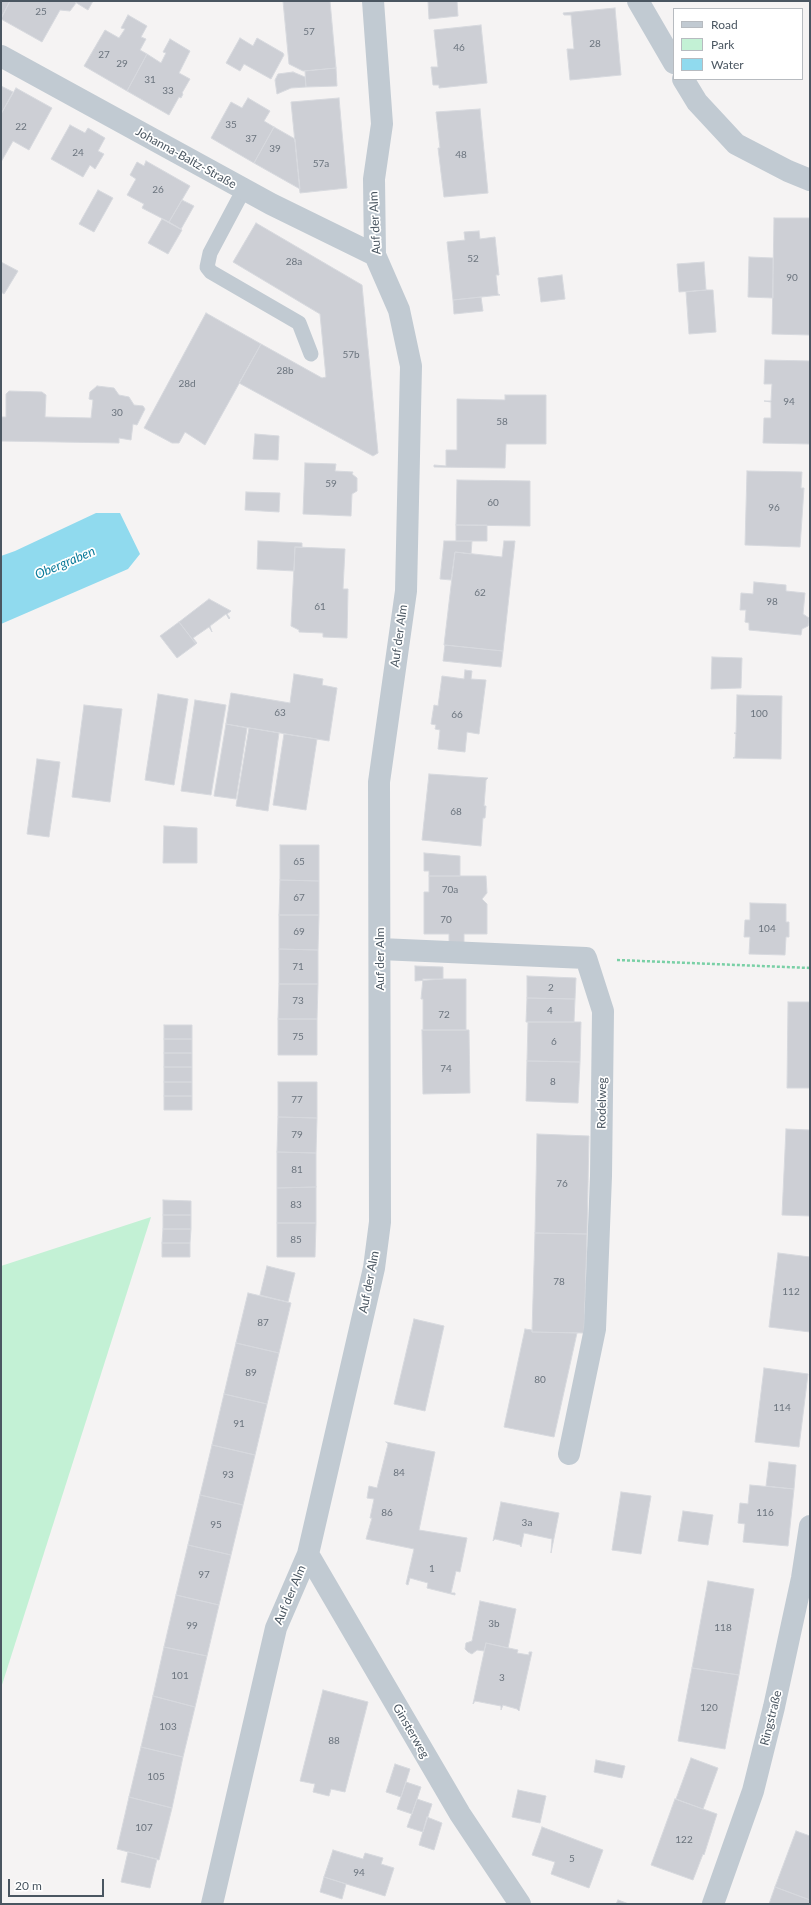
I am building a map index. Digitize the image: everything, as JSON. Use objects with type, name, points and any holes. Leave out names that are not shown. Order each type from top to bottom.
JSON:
[{"type":"street","name":"Auf der Alm","points":[[212,1904],[276,1628],[308,1554],[374,1268],[380,1222],[379,782],[406,592],[411,366],[399,310],[374,254],[374,179],[382,124],[373,1]]},
{"type":"street","points":[[638,1],[673,61]]},
{"type":"street","name":"Johanna-Baltz-Straße","points":[[1,56],[244,189],[374,254]]},
{"type":"street","points":[[684,80],[697,102],[736,144],[788,171],[810,180]]},
{"type":"street","name":"Rodelweg","points":[[380,949],[586,958],[603,1011],[601,1176],[595,1329],[569,1454]]},
{"type":"street","name":"Ringstraße","points":[[713,1904],[755,1783],[781,1676],[802,1578],[810,1526]]},
{"type":"street","name":"Ginsterweg","points":[[308,1554],[460,1814],[520,1904]]},
{"type":"lane","points":[[244,189],[210,254],[208,267],[211,272],[299,323],[311,354]]},
{"type":"path","points":[[648,962],[810,968]]},
{"type":"green space","points":[[151,1217],[1,1688],[1,1266]]},
{"type":"water","name":"Obergraben","points":[[96,513],[120,513],[140,554],[128,569],[1,624],[1,556],[15,551]]},
{"type":"building","points":[[1,1],[10,1],[1,18]]},
{"type":"building","points":[[10,1],[76,1],[76,3],[70,11],[60,10],[42,42],[1,19]]},
{"type":"building","points":[[93,1],[88,10],[75,2]]},
{"type":"building","points":[[283,1],[330,1],[336,68],[303,71],[289,64]]},
{"type":"building","points":[[428,1],[457,1],[458,16],[429,19]]},
{"type":"building","points":[[615,8],[621,75],[570,80],[567,49],[574,49],[571,15],[564,15],[563,13]]},
{"type":"building","points":[[128,15],[147,26],[141,37],[146,39],[140,50],[147,54],[127,91],[84,66],[105,30],[119,38],[125,29],[121,28]]},
{"type":"building","points":[[481,25],[487,83],[439,88],[439,85],[433,85],[431,67],[438,67],[434,30]]},
{"type":"building","points":[[240,38],[253,46],[257,38],[283,53],[284,55],[271,79],[244,64],[240,71],[226,63]]},
{"type":"building","points":[[170,39],[190,51],[179,73],[190,79],[182,93],[181,98],[179,97],[169,115],[127,91],[147,54],[161,63],[166,53],[163,52]]},
{"type":"building","points":[[336,68],[337,86],[306,87],[305,71]]},
{"type":"building","points":[[293,72],[305,77],[306,87],[291,88],[277,94],[275,80],[278,74]]},
{"type":"building","points":[[1,86],[13,92],[1,114]]},
{"type":"building","points":[[16,88],[52,108],[29,150],[13,141],[1,162],[1,114]]},
{"type":"building","points":[[248,98],[270,111],[264,121],[274,127],[254,163],[211,138],[231,102],[242,108]]},
{"type":"building","points":[[339,98],[347,188],[300,193],[291,102]]},
{"type":"building","points":[[480,109],[488,193],[444,197],[438,148],[440,148],[436,112]]},
{"type":"building","points":[[70,125],[85,133],[88,128],[105,138],[98,151],[104,154],[95,169],[90,165],[83,177],[51,159]]},
{"type":"building","points":[[274,127],[295,139],[300,189],[254,163]]},
{"type":"building","points":[[146,161],[190,186],[169,222],[142,208],[144,204],[127,195],[136,179],[130,175],[137,162],[144,166]]},
{"type":"building","points":[[98,190],[113,198],[94,232],[79,224]]},
{"type":"building","points":[[182,200],[194,206],[181,229],[169,222]]},
{"type":"building","points":[[774,218],[810,218],[810,335],[772,334]]},
{"type":"building","points":[[162,219],[182,230],[168,254],[148,243]]},
{"type":"building","points":[[256,223],[362,285],[378,453],[373,456],[239,383],[261,344],[322,378],[326,377],[320,314],[233,262]]},
{"type":"building","points":[[479,231],[480,239],[495,237],[499,275],[496,275],[498,294],[500,295],[453,300],[447,242],[465,240],[464,232]]},
{"type":"building","points":[[749,257],[773,258],[773,298],[748,297]]},
{"type":"building","points":[[1,262],[18,271],[4,294],[1,292]]},
{"type":"building","points":[[704,262],[706,290],[679,292],[677,264]]},
{"type":"building","points":[[562,275],[565,299],[541,302],[538,278]]},
{"type":"building","points":[[713,290],[716,332],[689,334],[686,292]]},
{"type":"building","points":[[481,297],[483,311],[454,314],[453,300]]},
{"type":"building","points":[[206,313],[261,344],[205,445],[185,432],[179,443],[172,443],[144,428]]},
{"type":"building","points":[[765,360],[810,361],[810,444],[763,443],[764,418],[771,418],[771,402],[764,401],[771,401],[772,384],[764,384]]},
{"type":"building","points":[[97,386],[114,388],[119,395],[129,397],[134,405],[143,406],[145,409],[137,425],[133,424],[131,440],[119,438],[119,443],[1,441],[1,417],[6,417],[6,394],[9,391],[42,392],[46,395],[45,417],[91,418],[93,400],[89,399],[90,392]]},
{"type":"building","points":[[505,395],[546,395],[546,444],[506,444],[505,468],[434,467],[434,465],[446,466],[446,450],[457,450],[457,399],[505,400]]},
{"type":"building","points":[[255,434],[279,436],[278,460],[253,459]]},
{"type":"building","points":[[305,463],[336,464],[335,471],[353,472],[352,474],[357,478],[357,491],[352,494],[351,516],[303,514]]},
{"type":"building","points":[[747,471],[802,472],[801,488],[804,488],[800,547],[745,545]]},
{"type":"building","points":[[457,480],[530,481],[530,526],[456,525]]},
{"type":"building","points":[[246,492],[280,493],[279,512],[245,510]]},
{"type":"building","points":[[456,525],[487,525],[487,541],[456,541]]},
{"type":"building","points":[[258,541],[302,543],[302,547],[295,547],[294,571],[257,569]]},
{"type":"building","points":[[444,541],[472,541],[471,554],[455,552],[451,580],[440,579]]},
{"type":"building","points":[[504,541],[515,541],[503,651],[444,645],[455,552],[502,557]]},
{"type":"building","points":[[295,547],[345,549],[343,589],[348,589],[347,638],[323,637],[323,633],[299,632],[299,630],[291,626]]},
{"type":"building","points":[[754,582],[786,585],[786,591],[805,593],[803,614],[809,618],[808,626],[802,629],[801,635],[749,630],[749,623],[745,622],[746,610],[740,610],[741,593],[753,594]]},
{"type":"building","points":[[209,599],[231,611],[227,614],[230,618],[229,619],[226,614],[210,626],[212,632],[209,627],[193,638],[197,643],[196,644],[179,622]]},
{"type":"building","points":[[179,622],[196,644],[177,658],[160,636]]},
{"type":"building","points":[[445,645],[503,651],[501,667],[443,661]]},
{"type":"building","points":[[712,657],[742,658],[741,688],[711,689]]},
{"type":"building","points":[[465,670],[472,671],[471,679],[486,680],[479,734],[467,732],[465,752],[438,749],[440,730],[435,729],[436,725],[431,724],[434,705],[438,706],[442,676],[464,679]]},
{"type":"building","points":[[294,674],[323,679],[322,685],[337,688],[329,741],[226,724],[231,693],[290,703]]},
{"type":"building","points":[[158,694],[188,699],[174,785],[145,780]]},
{"type":"building","points":[[737,695],[782,696],[781,759],[733,758],[735,757],[736,734],[734,733],[736,733]]},
{"type":"building","points":[[195,700],[226,705],[211,795],[181,791]]},
{"type":"building","points":[[84,705],[122,709],[110,802],[72,797]]},
{"type":"building","points":[[226,724],[247,728],[236,799],[214,796]]},
{"type":"building","points":[[249,728],[279,733],[268,811],[236,806]]},
{"type":"building","points":[[284,734],[317,739],[306,810],[273,805]]},
{"type":"building","points":[[37,759],[60,762],[49,837],[27,834]]},
{"type":"building","points":[[429,774],[488,778],[486,780],[484,806],[486,806],[485,818],[483,818],[481,846],[422,840]]},
{"type":"building","points":[[164,826],[197,828],[197,863],[163,863]]},
{"type":"building","points":[[280,845],[319,845],[319,881],[280,880]]},
{"type":"building","points":[[424,853],[460,856],[460,876],[429,876],[429,871],[424,871]]},
{"type":"building","points":[[429,876],[486,876],[487,893],[482,899],[487,904],[487,934],[464,934],[464,945],[449,945],[449,934],[424,934],[424,892],[429,892]]},
{"type":"building","points":[[280,880],[319,881],[319,915],[279,915]]},
{"type":"building","points":[[750,903],[786,904],[786,922],[789,922],[789,937],[786,937],[785,955],[749,954],[750,937],[744,937],[745,920],[750,920]]},
{"type":"building","points":[[279,915],[319,915],[318,950],[279,949]]},
{"type":"building","points":[[279,949],[318,950],[318,984],[279,984]]},
{"type":"building","points":[[415,966],[443,967],[443,979],[415,981]]},
{"type":"building","points":[[527,976],[576,978],[575,999],[527,998]]},
{"type":"building","points":[[423,979],[466,979],[466,1030],[423,1030],[423,999],[421,999]]},
{"type":"building","points":[[279,984],[318,984],[317,1019],[278,1019]]},
{"type":"building","points":[[527,998],[575,999],[574,1022],[526,1022]]},
{"type":"building","points":[[788,1002],[810,1002],[810,1088],[787,1088]]},
{"type":"building","points":[[278,1019],[317,1019],[317,1055],[278,1055]]},
{"type":"building","points":[[528,1022],[581,1022],[580,1062],[527,1061]]},
{"type":"building","points":[[164,1025],[192,1025],[192,1039],[164,1039]]},
{"type":"building","points":[[422,1030],[469,1030],[470,1093],[423,1094]]},
{"type":"building","points":[[164,1039],[192,1039],[192,1053],[164,1053]]},
{"type":"building","points":[[164,1053],[192,1053],[192,1067],[164,1067]]},
{"type":"building","points":[[527,1061],[580,1062],[578,1103],[526,1101]]},
{"type":"building","points":[[164,1067],[192,1067],[192,1082],[164,1082]]},
{"type":"building","points":[[164,1082],[192,1082],[192,1096],[164,1096]]},
{"type":"building","points":[[278,1082],[317,1082],[317,1118],[278,1117]]},
{"type":"building","points":[[164,1096],[192,1096],[192,1110],[164,1110]]},
{"type":"building","points":[[278,1117],[317,1118],[316,1153],[277,1152]]},
{"type":"building","points":[[786,1129],[810,1130],[810,1216],[782,1215]]},
{"type":"building","points":[[537,1134],[589,1136],[587,1234],[535,1233]]},
{"type":"building","points":[[277,1152],[316,1153],[316,1187],[277,1188]]},
{"type":"building","points":[[316,1187],[316,1223],[277,1223],[277,1188]]},
{"type":"building","points":[[163,1200],[191,1201],[191,1215],[163,1215]]},
{"type":"building","points":[[163,1215],[191,1215],[191,1229],[163,1229]]},
{"type":"building","points":[[277,1223],[316,1223],[315,1257],[277,1257]]},
{"type":"building","points":[[163,1229],[191,1229],[190,1243],[162,1243]]},
{"type":"building","points":[[535,1233],[587,1234],[584,1333],[532,1332]]},
{"type":"building","points":[[162,1243],[190,1243],[190,1257],[162,1257]]},
{"type":"building","points":[[778,1253],[810,1257],[810,1332],[769,1327]]},
{"type":"building","points":[[267,1266],[295,1273],[288,1302],[260,1295]]},
{"type":"building","points":[[248,1293],[291,1303],[279,1353],[236,1343]]},
{"type":"building","points":[[414,1319],[444,1326],[425,1411],[394,1404]]},
{"type":"building","points":[[525,1329],[532,1330],[532,1332],[577,1333],[554,1437],[504,1427]]},
{"type":"building","points":[[236,1343],[279,1353],[267,1404],[224,1394]]},
{"type":"building","points":[[764,1368],[808,1374],[799,1447],[755,1442]]},
{"type":"building","points":[[224,1394],[267,1404],[255,1455],[212,1445]]},
{"type":"building","points":[[386,1442],[435,1452],[419,1530],[467,1538],[460,1572],[456,1571],[451,1593],[455,1593],[455,1595],[427,1588],[428,1583],[410,1578],[408,1585],[406,1584],[414,1549],[366,1539],[372,1518],[370,1518],[374,1499],[367,1498],[369,1486],[377,1488],[388,1444]]},
{"type":"building","points":[[212,1445],[255,1455],[243,1505],[200,1495]]},
{"type":"building","points":[[769,1462],[796,1465],[794,1489],[766,1486]]},
{"type":"building","points":[[750,1485],[794,1489],[788,1546],[743,1542],[745,1524],[738,1523],[740,1503],[748,1504]]},
{"type":"building","points":[[621,1492],[651,1496],[641,1554],[612,1550]]},
{"type":"building","points":[[200,1495],[243,1505],[231,1555],[188,1545]]},
{"type":"building","points":[[501,1502],[559,1513],[551,1553],[552,1539],[524,1533],[521,1547],[520,1545],[495,1539],[493,1541]]},
{"type":"building","points":[[683,1511],[713,1515],[708,1545],[678,1541]]},
{"type":"building","points":[[188,1545],[231,1555],[219,1605],[176,1595]]},
{"type":"building","points":[[708,1581],[754,1589],[739,1675],[692,1668]]},
{"type":"building","points":[[176,1595],[219,1605],[207,1656],[164,1647]]},
{"type":"building","points":[[480,1601],[516,1609],[508,1648],[486,1643],[484,1651],[477,1650],[472,1654],[465,1649],[466,1643],[472,1641]]},
{"type":"building","points":[[486,1643],[518,1650],[517,1653],[529,1655],[529,1652],[532,1652],[519,1711],[503,1705],[501,1710],[501,1706],[475,1701],[473,1704]]},
{"type":"building","points":[[164,1647],[207,1656],[195,1707],[153,1696]]},
{"type":"building","points":[[692,1668],[739,1675],[725,1749],[678,1741]]},
{"type":"building","points":[[323,1690],[368,1702],[345,1792],[331,1789],[329,1796],[313,1792],[315,1784],[300,1781]]},
{"type":"building","points":[[153,1696],[195,1707],[183,1757],[141,1747]]},
{"type":"building","points":[[141,1747],[183,1757],[172,1808],[129,1797]]},
{"type":"building","points":[[691,1758],[718,1768],[703,1809],[676,1799]]},
{"type":"building","points":[[596,1760],[625,1766],[622,1778],[594,1772]]},
{"type":"building","points":[[395,1764],[410,1769],[401,1797],[386,1792]]},
{"type":"building","points":[[406,1782],[421,1787],[412,1814],[397,1809]]},
{"type":"building","points":[[518,1790],[546,1796],[540,1823],[512,1817]]},
{"type":"building","points":[[129,1797],[172,1808],[159,1860],[117,1849]]},
{"type":"building","points":[[417,1799],[432,1804],[423,1832],[407,1827]]},
{"type":"building","points":[[675,1799],[717,1814],[704,1855],[703,1854],[693,1880],[651,1865]]},
{"type":"building","points":[[427,1817],[442,1823],[434,1850],[419,1845]]},
{"type":"building","points":[[542,1827],[603,1850],[589,1888],[551,1874],[555,1862],[532,1855]]},
{"type":"building","points":[[796,1831],[810,1836],[810,1900],[775,1887]]},
{"type":"building","points":[[333,1850],[363,1859],[365,1853],[383,1858],[381,1864],[394,1868],[385,1896],[324,1877]]},
{"type":"building","points":[[128,1852],[157,1859],[150,1888],[121,1882]]},
{"type":"building","points":[[324,1877],[346,1884],[342,1899],[320,1892]]},
{"type":"building","points":[[775,1887],[810,1900],[810,1904],[769,1904]]},
{"type":"building","points":[[618,1900],[629,1904],[616,1904]]}]
